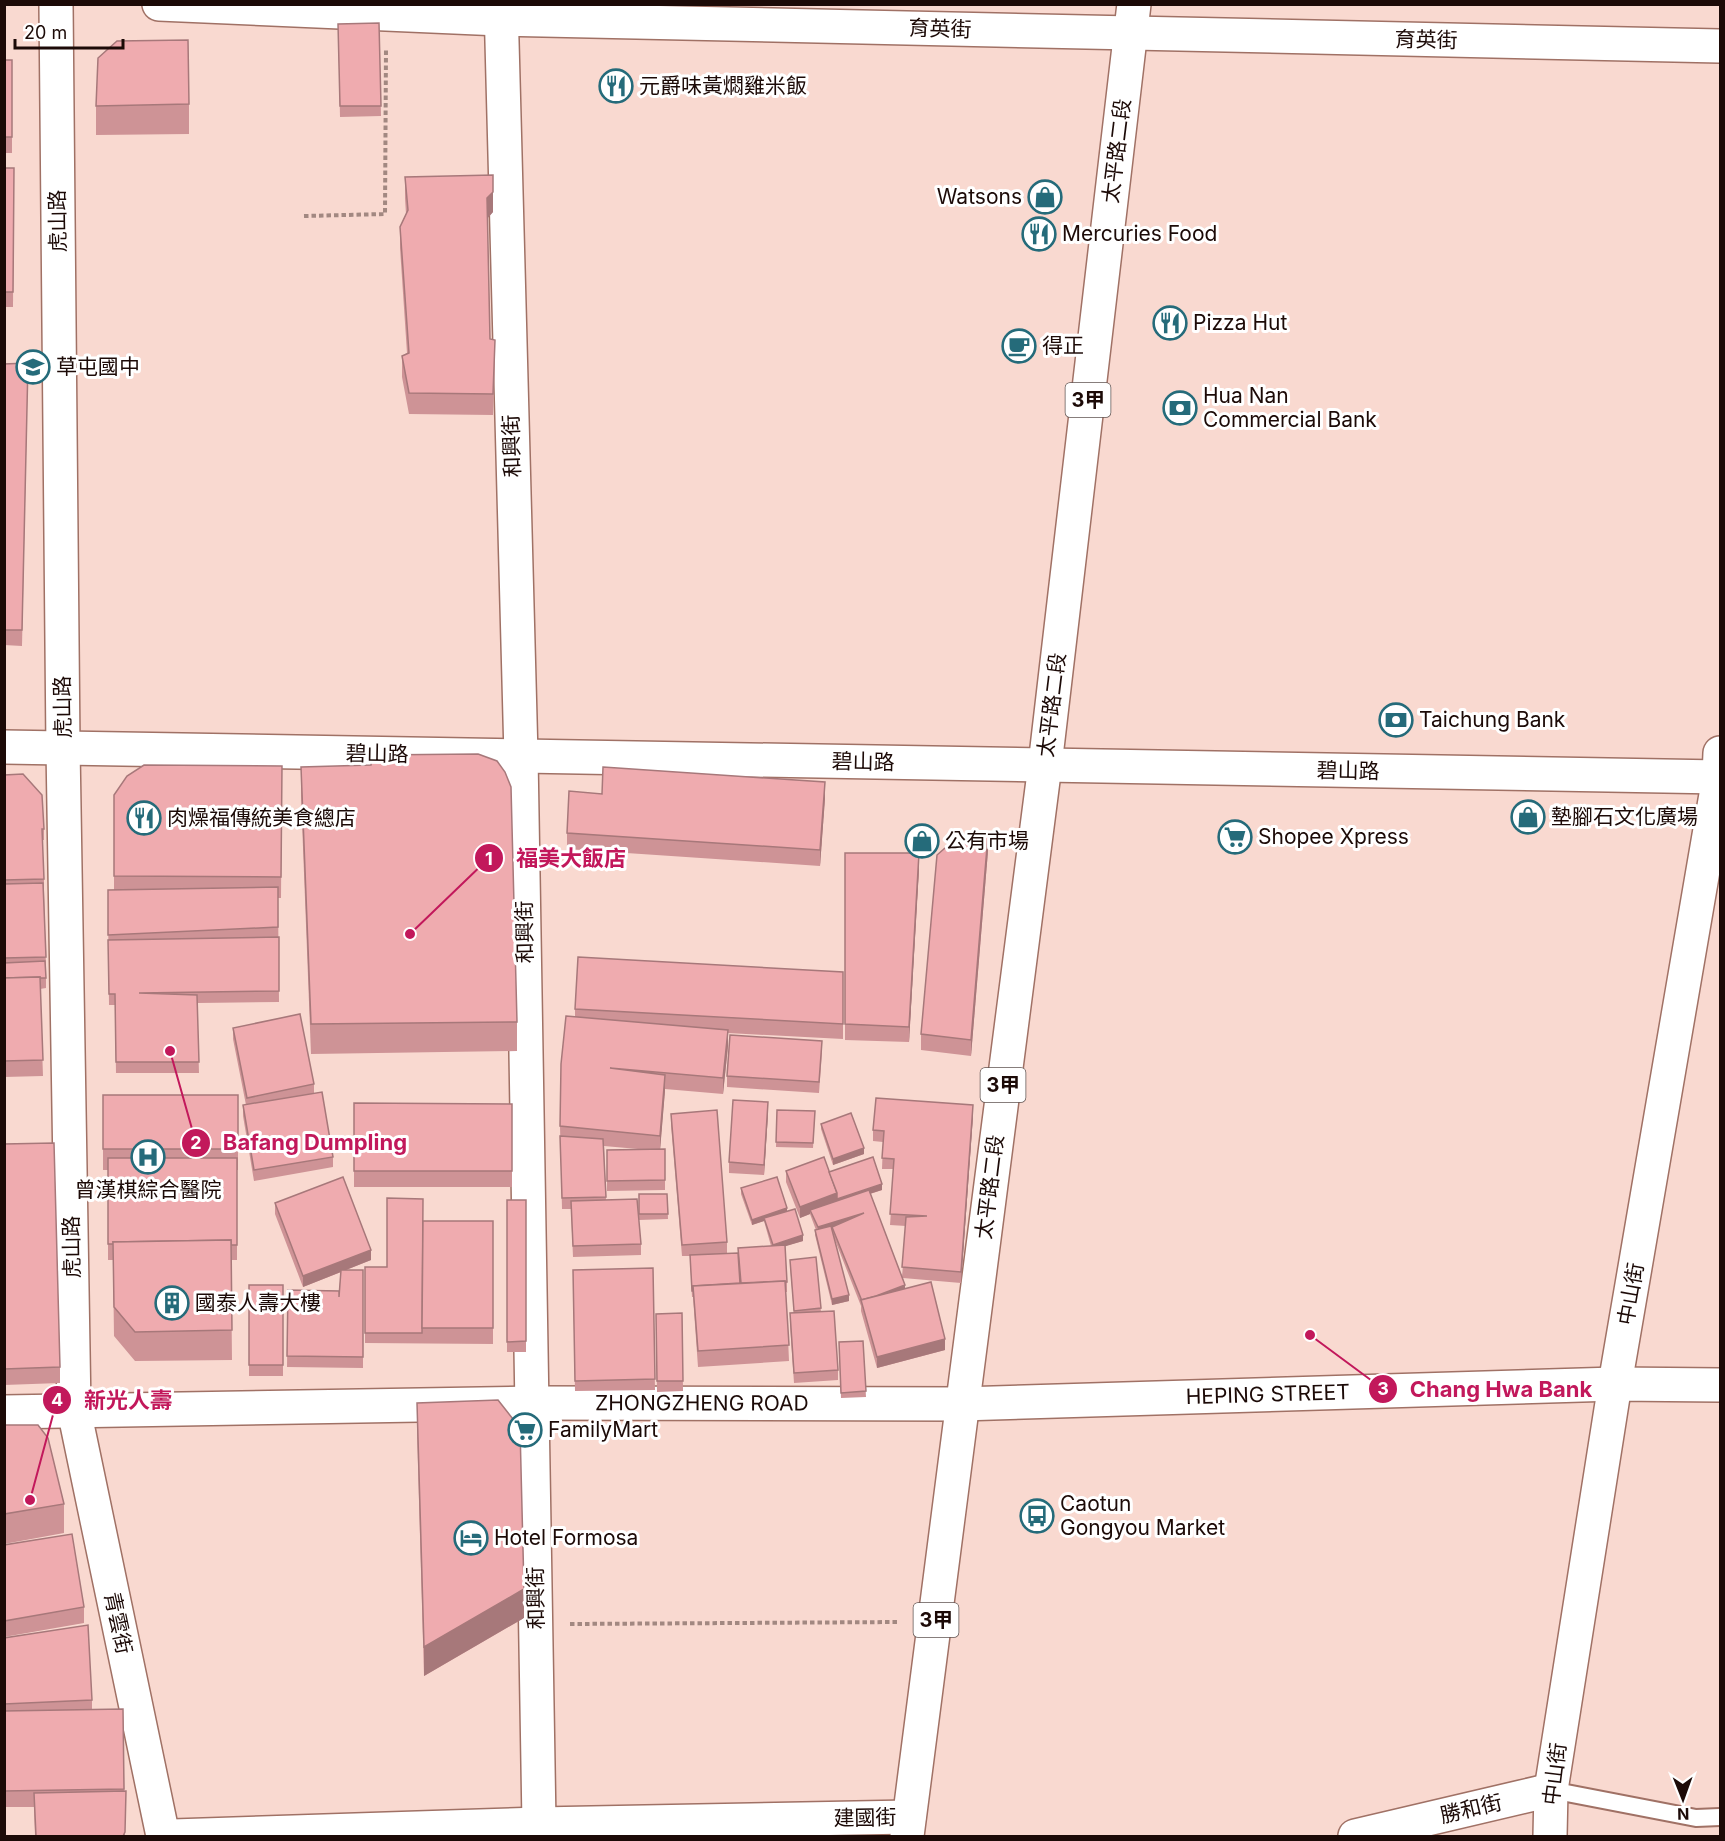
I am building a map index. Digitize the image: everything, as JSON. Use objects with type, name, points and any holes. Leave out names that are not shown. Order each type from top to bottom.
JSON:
[{"type":"street","name":"虎山路","points":[[56,4],[63,748],[75,1410]]},
{"type":"street","name":"育英街","points":[[159,4],[386,14],[500,12],[1132,19],[1720,46]]},
{"type":"street","name":"和興街","points":[[500,12],[521,756],[539,1824]]},
{"type":"street","name":"太平路二段","points":[[961,1404],[1045,765],[1132,19]]},
{"type":"street","name":"碧山路","points":[[4,747],[1045,765],[1720,769]]},
{"type":"street","name":"中山街","points":[[1550,1836],[1551,1790],[1616,1384],[1720,769]]},
{"type":"street","name":"HEPING STREET","points":[[961,1404],[1616,1384],[1720,1385]]},
{"type":"street","name":"ZHONGZHENG ROAD","points":[[4,1412],[533,1403],[961,1404]]},
{"type":"street","name":"3甲","points":[[908,1827],[961,1404]]},
{"type":"street","name":"青雲街","points":[[75,1410],[162,1836]]},
{"type":"street","name":"勝和街","points":[[1355,1836],[1551,1790]]},
{"type":"street","name":"建國街","points":[[173,1836],[539,1824],[908,1827]]},
{"type":"lane","points":[[1551,1790],[1696,1818],[1720,1817]]},
{"type":"path","points":[[304,216],[385,214],[386,14]]},
{"type":"path","points":[[536,1624],[935,1622]]},
{"type":"building","points":[[379,23],[381,106],[340,106],[338,24]]},
{"type":"building","points":[[188,40],[189,104],[96,106],[98,58],[117,41]]},
{"type":"building","points":[[4,60],[12,60],[12,137],[4,137]]},
{"type":"building","points":[[4,168],[14,168],[13,292],[4,292]]},
{"type":"building","points":[[493,175],[493,192],[487,198],[490,339],[495,340],[493,394],[409,393],[402,356],[409,353],[400,227],[408,210],[405,177]]},
{"type":"building","points":[[28,363],[22,630],[4,630],[4,364]]},
{"type":"building","points":[[478,754],[497,761],[505,772],[511,787],[517,1022],[311,1024],[301,767],[371,765],[372,755]]},
{"type":"building","points":[[144,765],[282,766],[281,877],[114,876],[114,795],[127,776]]},
{"type":"building","points":[[603,767],[825,782],[820,850],[567,833],[569,791],[602,794]]},
{"type":"building","points":[[23,774],[42,795],[44,879],[4,880],[4,775]]},
{"type":"building","points":[[970,833],[988,835],[971,1040],[921,1034],[937,855],[952,842]]},
{"type":"building","points":[[845,853],[919,853],[909,1027],[845,1024]]},
{"type":"building","points":[[43,883],[46,957],[4,958],[4,884]]},
{"type":"building","points":[[278,887],[278,927],[108,935],[108,890]]},
{"type":"building","points":[[279,937],[279,991],[139,993],[197,995],[199,1062],[116,1062],[115,994],[109,994],[108,940]]},
{"type":"building","points":[[578,957],[843,972],[843,1024],[575,1009]]},
{"type":"building","points":[[45,961],[46,978],[4,978],[4,963]]},
{"type":"building","points":[[40,977],[43,1060],[4,1061],[4,978]]},
{"type":"building","points":[[300,1014],[314,1084],[247,1098],[233,1028]]},
{"type":"building","points":[[566,1016],[728,1030],[723,1078],[610,1068],[665,1075],[660,1136],[560,1126],[561,1064]]},
{"type":"building","points":[[730,1035],[822,1041],[819,1082],[727,1076]]},
{"type":"building","points":[[322,1092],[333,1157],[254,1170],[243,1105]]},
{"type":"building","points":[[103,1095],[238,1095],[238,1149],[103,1149]]},
{"type":"building","points":[[876,1098],[973,1105],[961,1272],[902,1267],[906,1217],[927,1216],[890,1214],[894,1159],[882,1158],[884,1131],[873,1130]]},
{"type":"building","points":[[733,1100],[768,1102],[764,1165],[729,1162]]},
{"type":"building","points":[[354,1103],[512,1104],[512,1171],[354,1171]]},
{"type":"building","points":[[717,1110],[727,1242],[682,1245],[671,1114]]},
{"type":"building","points":[[777,1110],[815,1111],[813,1143],[776,1142]]},
{"type":"building","points":[[851,1113],[864,1148],[833,1159],[821,1124]]},
{"type":"building","points":[[560,1136],[603,1139],[606,1197],[562,1198]]},
{"type":"building","points":[[54,1143],[60,1367],[4,1369],[4,1144]]},
{"type":"building","points":[[665,1149],[665,1180],[607,1181],[607,1150]]},
{"type":"building","points":[[824,1157],[837,1193],[800,1207],[786,1171]]},
{"type":"building","points":[[873,1157],[882,1184],[837,1199],[829,1172]]},
{"type":"building","points":[[108,1158],[237,1158],[237,1245],[231,1245],[231,1240],[113,1242],[114,1244],[108,1244]]},
{"type":"building","points":[[343,1177],[371,1250],[303,1276],[275,1203]]},
{"type":"building","points":[[777,1177],[787,1208],[752,1220],[741,1188]]},
{"type":"building","points":[[869,1190],[905,1285],[862,1300],[832,1227],[864,1213],[818,1227],[810,1210]]},
{"type":"building","points":[[639,1194],[667,1194],[668,1214],[639,1214]]},
{"type":"building","points":[[387,1198],[423,1199],[422,1333],[365,1333],[365,1267],[387,1267]]},
{"type":"building","points":[[637,1199],[641,1244],[573,1246],[571,1201]]},
{"type":"building","points":[[507,1200],[526,1200],[526,1341],[507,1342]]},
{"type":"building","points":[[795,1209],[803,1235],[773,1245],[764,1218]]},
{"type":"building","points":[[423,1221],[493,1221],[493,1328],[422,1328]]},
{"type":"building","points":[[831,1226],[849,1295],[832,1299],[815,1230]]},
{"type":"building","name":"國泰人壽大樓","points":[[231,1240],[232,1330],[135,1332],[114,1307],[113,1242]]},
{"type":"building","points":[[785,1245],[787,1282],[741,1283],[738,1248]]},
{"type":"building","points":[[738,1253],[740,1283],[693,1286],[692,1291],[690,1255]]},
{"type":"building","points":[[816,1257],[821,1308],[794,1311],[790,1260]]},
{"type":"building","points":[[653,1268],[655,1379],[575,1381],[573,1270]]},
{"type":"building","points":[[341,1270],[363,1270],[363,1357],[287,1356],[288,1290],[339,1291],[339,1297]]},
{"type":"building","points":[[785,1281],[789,1345],[698,1351],[693,1286]]},
{"type":"building","points":[[931,1282],[945,1339],[877,1357],[861,1300]]},
{"type":"building","points":[[249,1285],[283,1285],[283,1365],[249,1365]]},
{"type":"building","points":[[834,1311],[838,1370],[794,1373],[790,1313]]},
{"type":"building","points":[[682,1313],[683,1381],[657,1381],[656,1314]]},
{"type":"building","points":[[863,1341],[866,1391],[841,1393],[839,1342]]},
{"type":"building","name":"Hotel Formosa","points":[[498,1400],[520,1428],[524,1589],[424,1647],[417,1403]]},
{"type":"building","points":[[4,1425],[38,1425],[48,1438],[64,1504],[4,1514]]},
{"type":"building","points":[[72,1534],[84,1607],[4,1621],[4,1545]]},
{"type":"building","points":[[88,1625],[92,1700],[4,1704],[4,1638]]},
{"type":"building","points":[[123,1709],[124,1789],[4,1791],[4,1711]]},
{"type":"building","points":[[126,1791],[123,1836],[36,1836],[34,1793]]},
{"type":"place","name":"元爵味黃燜雞米飯","points":[[616,86]]},
{"type":"place","name":"Watsons","points":[[1045,197]]},
{"type":"place","name":"Mercuries Food","points":[[1039,234]]},
{"type":"place","name":"Pizza Hut","points":[[1170,323]]},
{"type":"place","name":"得正","points":[[1019,346]]},
{"type":"place","name":"草屯國中","points":[[33,367]]},
{"type":"place","name":"Hua Nan Commercial Bank","points":[[1180,408]]},
{"type":"place","name":"Taichung Bank","points":[[1396,720]]},
{"type":"place","name":"墊腳石文化廣場","points":[[1528,817]]},
{"type":"place","name":"肉燥福傳統美食總店","points":[[144,818]]},
{"type":"place","name":"Shopee Xpress","points":[[1235,837]]},
{"type":"place","name":"公有市場","points":[[922,841]]},
{"type":"place","name":"福美大飯店","points":[[410,934]]},
{"type":"place","name":"Bafang Dumpling","points":[[170,1051]]},
{"type":"place","name":"曾漢棋綜合醫院","points":[[148,1157]]},
{"type":"place","name":"國泰人壽大樓","points":[[172,1303]]},
{"type":"place","name":"Chang Hwa Bank","points":[[1310,1335]]},
{"type":"place","name":"FamilyMart","points":[[525,1430]]},
{"type":"place","name":"新光人壽","points":[[30,1500]]},
{"type":"place","name":"Caotun Gongyou Market","points":[[1037,1516]]},
{"type":"place","name":"Hotel Formosa","points":[[471,1538]]}]
